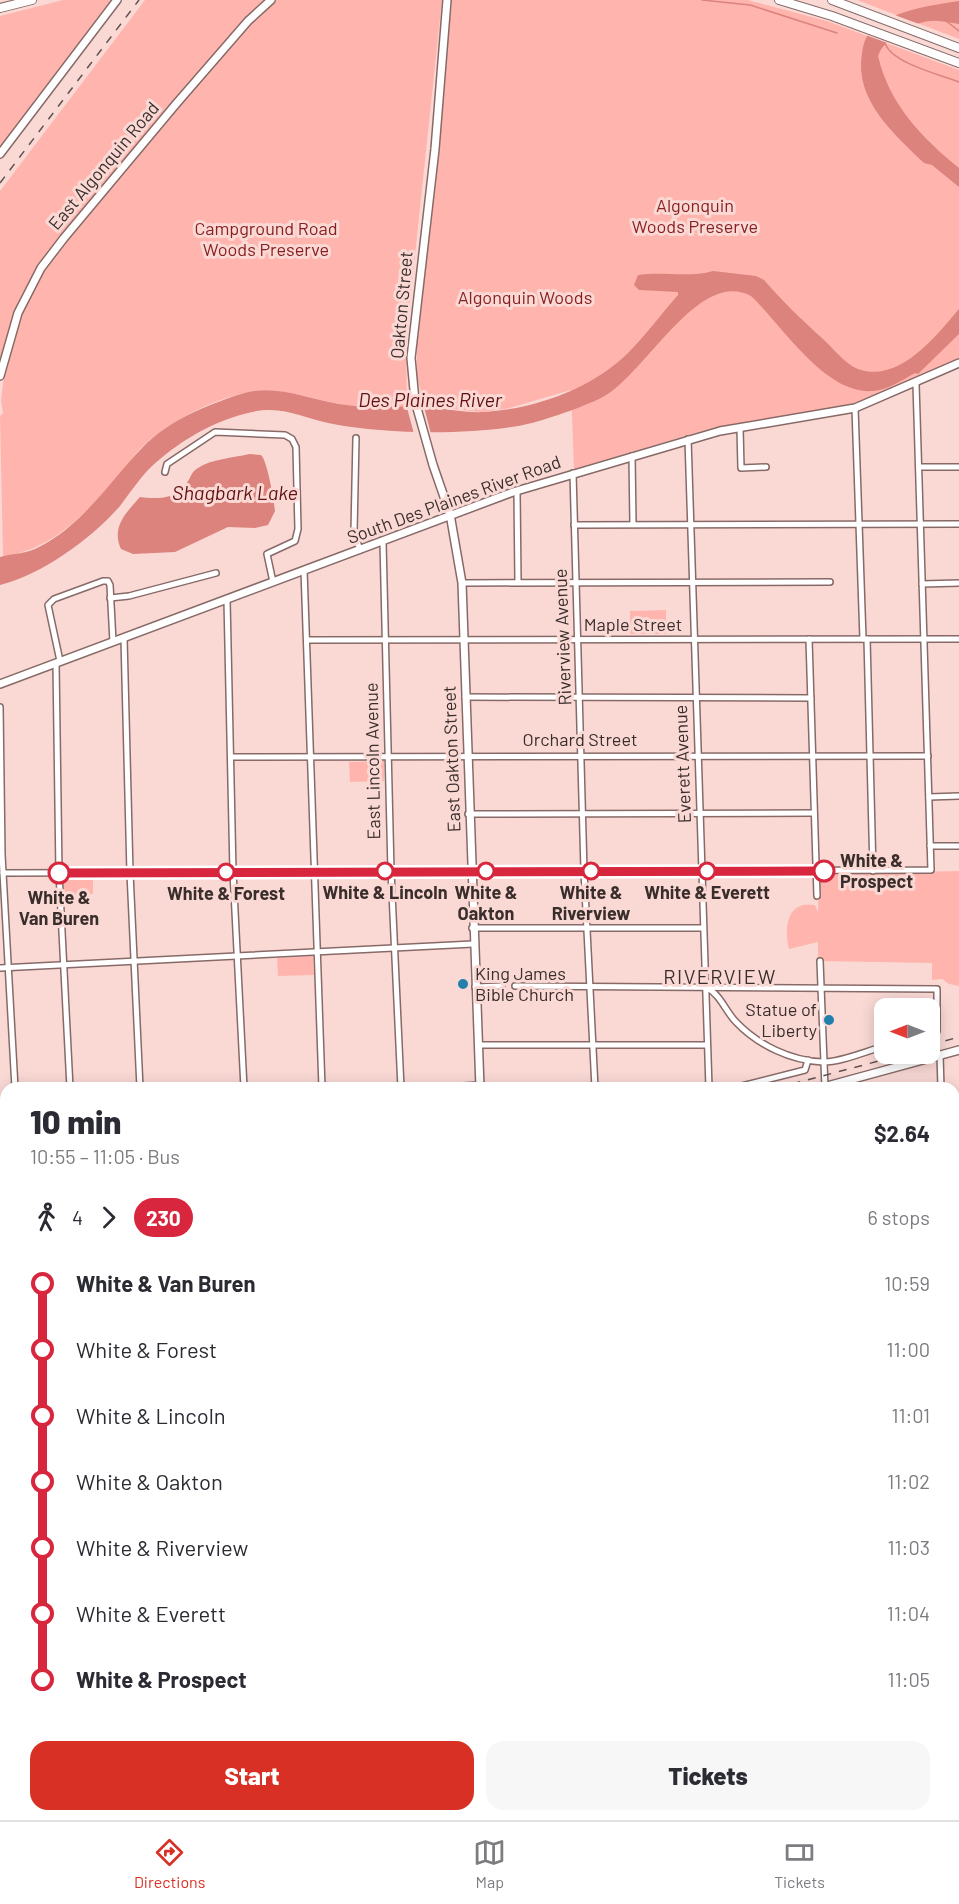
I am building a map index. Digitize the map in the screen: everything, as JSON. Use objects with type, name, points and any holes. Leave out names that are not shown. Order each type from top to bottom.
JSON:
[{"type":"highway","points":[[0,8],[32,0]]},
{"type":"highway","points":[[779,0],[864,27],[959,63]]},
{"type":"highway","points":[[832,0],[959,48]]},
{"type":"main road","points":[[0,154],[117,0]]},
{"type":"main road","name":"East Algonquin Road","points":[[0,376],[18,313],[41,268],[176,104],[248,21],[271,0]]},
{"type":"main road","name":"Oakton Street","points":[[424,435],[415,401],[412,339],[435,149],[447,0]]},
{"type":"main road","name":"South Des Plaines River Road","points":[[0,684],[382,542],[450,514],[517,491],[688,439],[855,408],[916,384],[959,363]]},
{"type":"main road","name":"East Oakton Street","points":[[424,435],[450,514],[462,583],[472,928],[480,1082]]},
{"type":"main road","points":[[940,1055],[959,1050]]},
{"type":"main road","points":[[841,1082],[907,1064]]},
{"type":"street","points":[[3,873],[931,870],[916,384]]},
{"type":"street","points":[[855,408],[873,870]]},
{"type":"street","points":[[740,428],[741,468],[765,467]]},
{"type":"street","points":[[165,472],[167,464],[215,432],[285,435],[292,439],[296,447],[298,529],[295,541],[267,554],[273,582]]},
{"type":"street","points":[[356,438],[354,532],[360,550]]},
{"type":"street","name":"Everett Avenue","points":[[688,439],[709,1082]]},
{"type":"street","points":[[632,456],[633,524]]},
{"type":"street","points":[[919,466],[959,467]]},
{"type":"street","name":"Riverview Avenue","points":[[573,473],[584,871],[595,1082]]},
{"type":"street","points":[[517,491],[518,582]]},
{"type":"street","points":[[574,525],[959,525]]},
{"type":"street","name":"East Lincoln Avenue","points":[[382,542],[391,871],[401,1082]]},
{"type":"street","points":[[304,570],[322,1082]]},
{"type":"street","points":[[110,598],[129,596],[216,573]]},
{"type":"street","points":[[70,1082],[59,873],[58,662],[48,605],[54,599],[103,581],[109,583],[113,642]]},
{"type":"street","points":[[462,583],[830,582]]},
{"type":"street","points":[[922,584],[959,583]]},
{"type":"street","points":[[227,600],[233,872],[244,1082]]},
{"type":"street","points":[[124,638],[130,873],[140,1082]]},
{"type":"street","points":[[809,639],[817,896]]},
{"type":"street","name":"Maple Street","points":[[307,640],[959,639]]},
{"type":"street","points":[[465,697],[811,698]]},
{"type":"street","points":[[0,707],[1,860],[15,1082]]},
{"type":"street","name":"Orchard Street","points":[[232,757],[928,756]]},
{"type":"street","points":[[929,797],[959,796]]},
{"type":"street","points":[[468,814],[814,813]]},
{"type":"street","points":[[930,846],[959,846]]},
{"type":"street","points":[[472,928],[703,928]]},
{"type":"street","points":[[0,968],[473,944]]},
{"type":"street","points":[[820,962],[823,1082]]},
{"type":"street","points":[[475,987],[502,986]]},
{"type":"street","points":[[515,986],[937,989],[936,998]]},
{"type":"street","points":[[705,988],[714,992],[738,1025],[761,1042],[782,1053],[824,1062],[874,1049]]},
{"type":"street","points":[[478,1045],[707,1045]]},
{"type":"street","points":[[940,1055],[941,1082]]},
{"type":"street","points":[[758,1082],[805,1070],[808,1060]]},
{"type":"green space","points":[[63,0],[111,0],[0,148],[0,16]]},
{"type":"green space","points":[[145,0],[265,0],[46,254],[17,306],[0,361],[0,191]]},
{"type":"green space","name":"Campground Road Woods Preserve","points":[[275,0],[442,0],[406,340],[407,407],[347,405],[269,391],[245,393],[218,401],[179,419],[145,444],[120,475],[66,529],[36,547],[3,556],[0,416],[3,413],[1,400],[6,360],[22,310],[44,269],[78,225],[253,20]]},
{"type":"green space","name":"Algonquin Woods Preserve","points":[[452,0],[748,0],[827,21],[959,70],[959,358],[891,390],[849,406],[709,429],[574,469],[571,390],[506,409],[481,412],[424,406],[417,376],[417,331]]},
{"type":"green space","points":[[857,0],[959,0],[959,39]]},
{"type":"green space","points":[[666,610],[666,634],[630,634],[630,611]]},
{"type":"green space","points":[[384,761],[384,781],[350,782],[349,762]]},
{"type":"green space","points":[[959,871],[959,986],[949,984],[942,979],[932,980],[932,963],[818,961],[818,942],[789,949],[787,925],[793,911],[805,905],[815,905],[818,912],[819,874]]},
{"type":"green space","points":[[93,876],[93,894],[63,895],[62,877]]},
{"type":"green space","points":[[313,956],[314,975],[278,976],[277,958]]},
{"type":"water","points":[[959,1],[959,24],[934,21],[916,24],[893,37],[881,49],[878,56],[890,90],[909,119],[932,145],[959,168],[959,187],[932,165],[924,163],[889,128],[870,101],[861,70],[865,39],[880,23],[908,11]]},
{"type":"water","points":[[713,271],[756,276],[764,280],[839,356],[858,369],[873,372],[888,370],[902,364],[928,344],[959,309],[959,334],[918,374],[915,373],[884,389],[873,391],[855,389],[838,382],[821,370],[751,296],[731,291],[711,297],[691,311],[616,388],[580,407],[527,424],[473,431],[400,431],[333,424],[280,411],[257,411],[244,414],[206,428],[172,450],[151,467],[120,506],[81,543],[33,573],[0,585],[0,557],[30,551],[55,538],[83,515],[153,437],[176,421],[202,408],[241,394],[265,390],[350,405],[425,407],[477,412],[523,407],[542,402],[580,387],[614,366],[635,346],[678,295],[678,292],[639,290],[634,285],[638,275],[695,274]]},
{"type":"water","name":"Shagbark Lake","points":[[249,454],[261,455],[268,472],[275,511],[268,525],[255,528],[228,527],[175,552],[133,554],[121,549],[118,541],[119,527],[125,515],[140,497],[159,498],[172,495],[182,489],[194,471],[203,465]]},
{"type":"pier","points":[[892,14],[919,24],[890,44],[863,34],[878,21]]},
{"type":"pier","points":[[423,403],[431,434],[414,434],[406,404]]},
{"type":"waterway","points":[[702,0],[750,5],[837,33]]},
{"type":"waterway","points":[[946,21],[959,31]]},
{"type":"waterway","points":[[885,43],[889,50],[906,62],[959,82]]},
{"type":"railway","points":[[0,183],[139,0]]},
{"type":"railway","points":[[940,1042],[959,1037]]},
{"type":"railway","points":[[800,1082],[874,1062]]},
{"type":"bus line","name":"230","points":[[59,873],[824,871]]},
{"type":"place","name":"White & Lincoln","points":[[385,871]]},
{"type":"place","name":"White & Oakton","points":[[486,871]]},
{"type":"place","name":"White & Riverview","points":[[591,871]]},
{"type":"place","name":"White & Everett","points":[[707,871]]},
{"type":"place","name":"White & Prospect","points":[[824,871]]},
{"type":"place","name":"White & Forest","points":[[226,872]]},
{"type":"place","name":"White & Van Buren","points":[[59,873]]},
{"type":"place","name":"King James Bible Church","points":[[463,984]]},
{"type":"place","name":"Statue of Liberty","points":[[829,1020]]},
{"type":"district","name":"RIVERVIEW","points":[[720,977]]},
{"type":"park label","name":"Algonquin Woods","points":[[525,298]]},
{"type":"water label","name":"Des Plaines River","points":[[430,400]]}]
